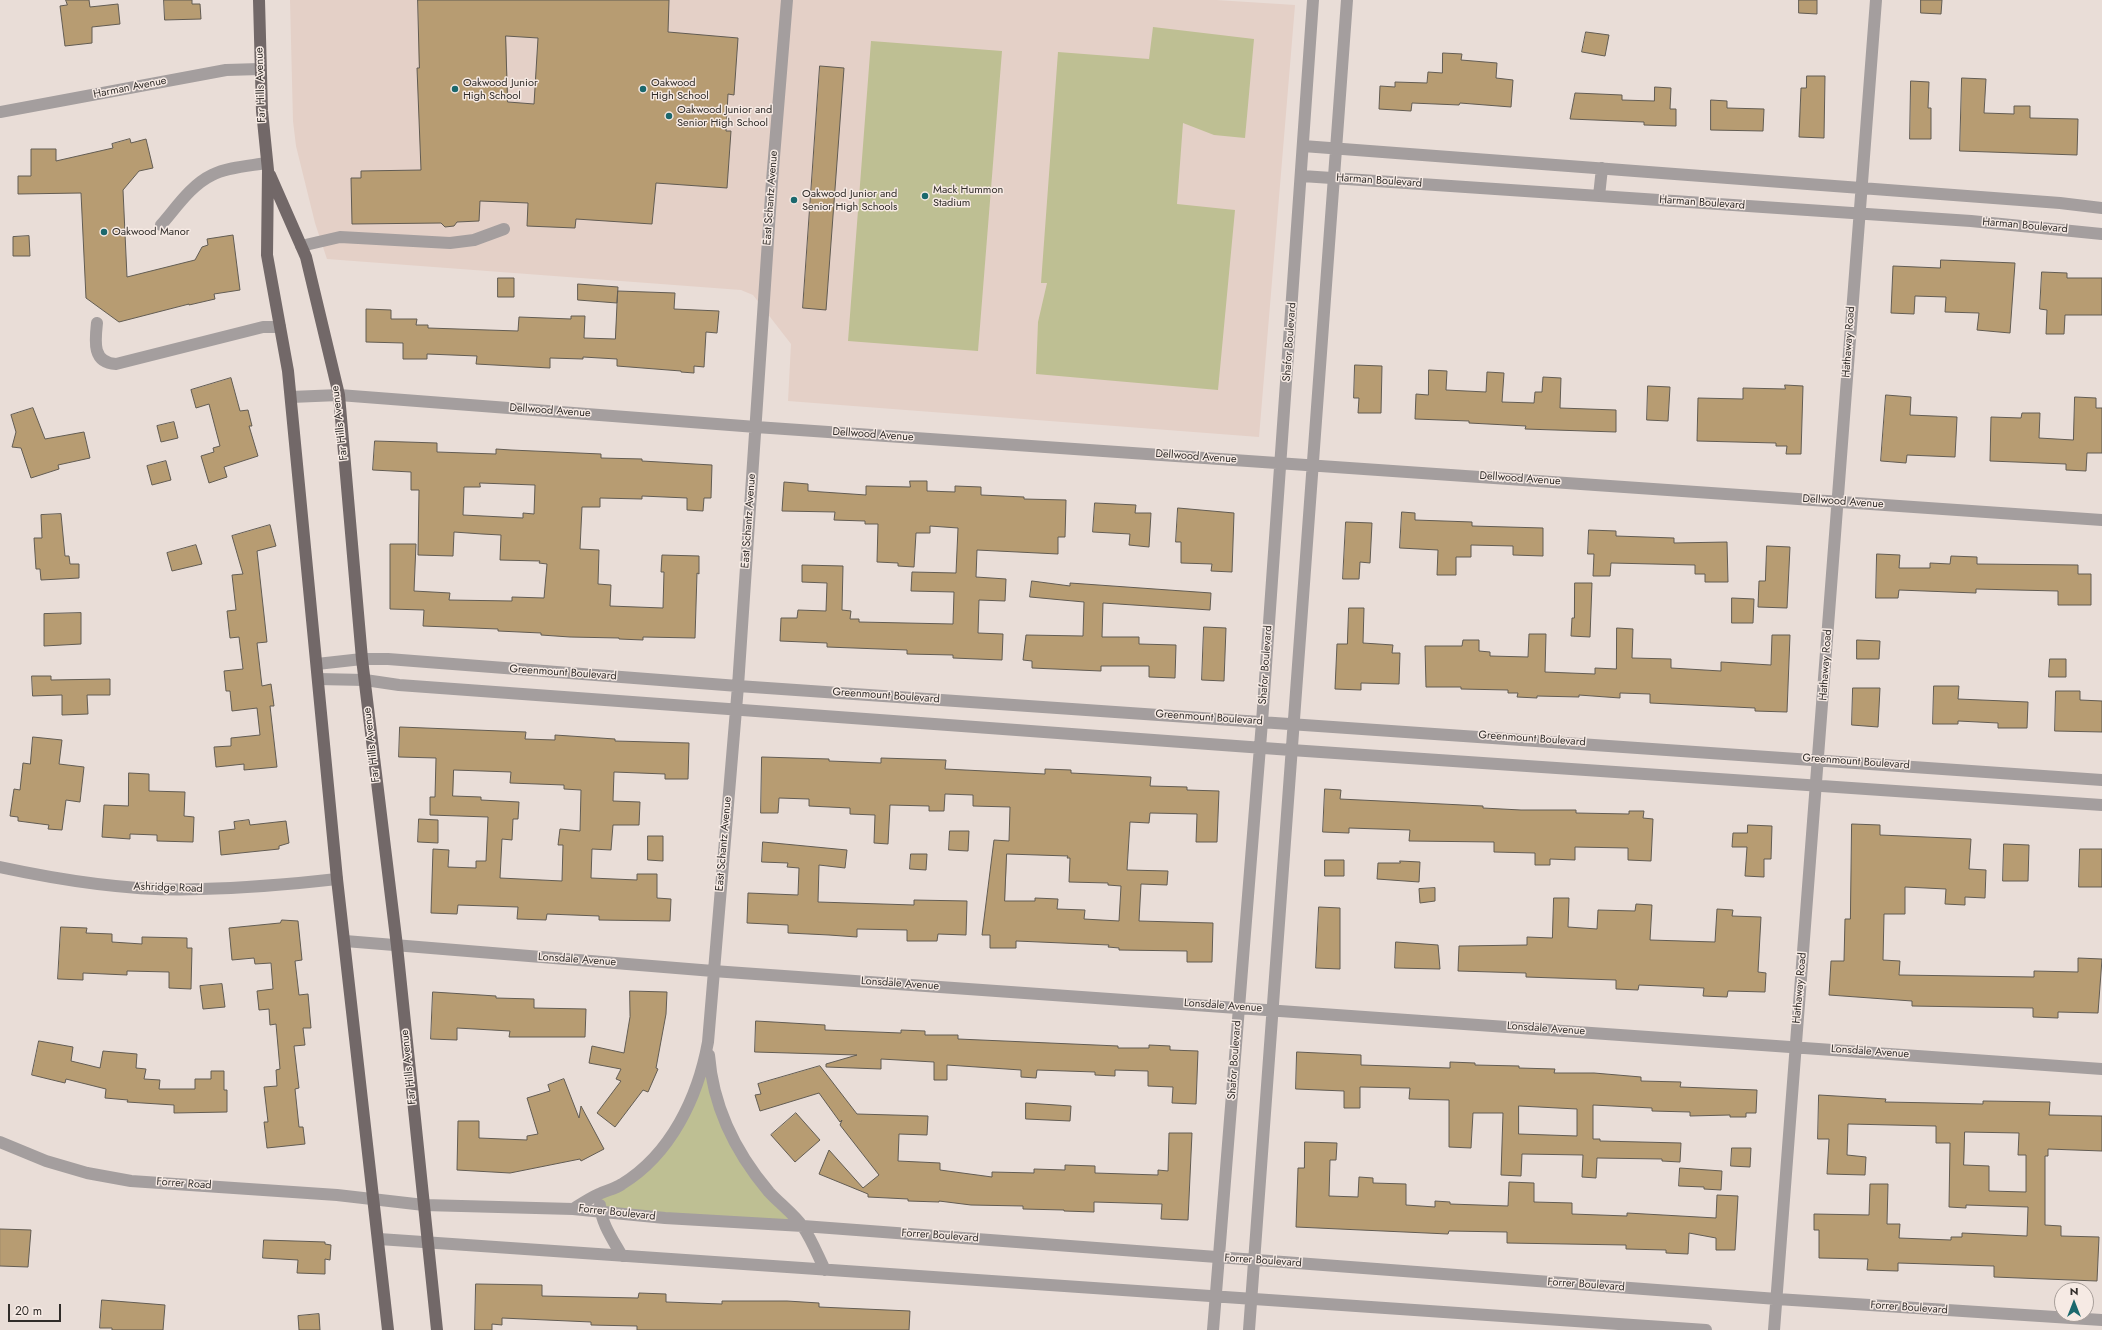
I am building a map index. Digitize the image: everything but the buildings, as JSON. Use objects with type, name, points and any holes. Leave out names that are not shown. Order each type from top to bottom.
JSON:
[{"type":"main road","name":"Far Hills Avenue","points":[[259,0],[262,111],[267,167],[266,255],[288,371],[291,397],[337,879],[375,1199],[388,1330]]},
{"type":"main road","name":"Far Hills Avenue","points":[[267,167],[306,257],[339,396],[362,659],[397,946],[437,1330]]},
{"type":"street","name":"East Schantz Avenue","points":[[572,1208],[620,1185],[638,1173],[659,1152],[673,1133],[690,1104],[701,1073],[708,1042],[738,686],[772,180],[787,0]]},
{"type":"street","name":"Shafor Boulevard","points":[[1213,1330],[1262,722],[1302,176],[1313,0]]},
{"type":"street","points":[[1249,1330],[1274,1010],[1291,750],[1314,465],[1335,149],[1347,0]]},
{"type":"street","name":"Hathaway Road","points":[[1774,1330],[1795,1046],[1819,759],[1876,0]]},
{"type":"street","name":"Harman Avenue","points":[[0,112],[226,70],[260,69]]},
{"type":"street","points":[[1303,146],[2060,203],[2102,208]]},
{"type":"street","points":[[161,224],[191,191],[213,175],[226,170],[267,167]]},
{"type":"street","points":[[1599,196],[1602,168]]},
{"type":"street","name":"Harman Boulevard","points":[[1302,176],[1971,221],[2102,234]]},
{"type":"street","points":[[301,246],[340,237],[450,243],[474,240],[504,229]]},
{"type":"street","points":[[97,323],[96,351],[101,359],[107,364],[263,327],[280,328]]},
{"type":"street","name":"Dellwood Avenue","points":[[291,397],[339,396],[756,427],[1281,462],[2102,520]]},
{"type":"street","name":"Greenmount Boulevard","points":[[317,664],[362,659],[388,659],[738,686],[1819,759],[2102,780]]},
{"type":"street","points":[[318,678],[365,680],[399,685],[1291,750],[1817,784],[2102,805]]},
{"type":"street","name":"Ashridge Road","points":[[0,867],[86,882],[144,888],[202,889],[247,887],[337,879]]},
{"type":"street","name":"Lonsdale Avenue","points":[[345,941],[713,971],[2102,1068]]},
{"type":"street","name":"East Schantz Avenue","points":[[708,1042],[712,1079],[722,1116],[736,1147],[769,1191],[803,1226],[825,1270]]},
{"type":"street","name":"Forrer Road","points":[[0,1142],[46,1161],[87,1173],[131,1181],[336,1195],[424,1205]]},
{"type":"street","points":[[599,1194],[600,1212],[609,1235],[622,1256]]},
{"type":"street","name":"Forrer Boulevard","points":[[424,1205],[572,1208],[665,1218],[803,1226],[1777,1299],[2102,1320]]},
{"type":"street","points":[[379,1239],[1706,1330]]},
{"type":"shaded area","name":"Oakwood Junior and Senior High Schools","points":[[290,0],[1216,0],[1295,5],[1259,437],[788,401],[791,344],[753,295],[741,290],[327,259],[315,223],[296,146],[293,121]]},
{"type":"green space","points":[[1153,27],[1254,39],[1245,138],[1214,135],[1183,123],[1177,204],[1235,210],[1218,390],[1036,374],[1038,322],[1047,283],[1041,283],[1058,52],[1149,59]]},
{"type":"green space","name":"Mack Hummon Stadium","points":[[871,41],[1002,51],[978,351],[848,341]]},
{"type":"green space","points":[[709,1053],[737,1147],[803,1226],[600,1211],[599,1194],[659,1153]]},
{"type":"place","name":"Oakwood Junior High School","points":[[455,89]]},
{"type":"place","name":"Oakwood High School","points":[[643,89]]},
{"type":"place","name":"Oakwood Junior and Senior High School","points":[[669,116]]},
{"type":"place","name":"Mack Hummon Stadium","points":[[925,196]]},
{"type":"place","name":"Oakwood Junior and Senior High Schools","points":[[794,200]]},
{"type":"place","name":"Oakwood Manor","points":[[104,232]]}]
